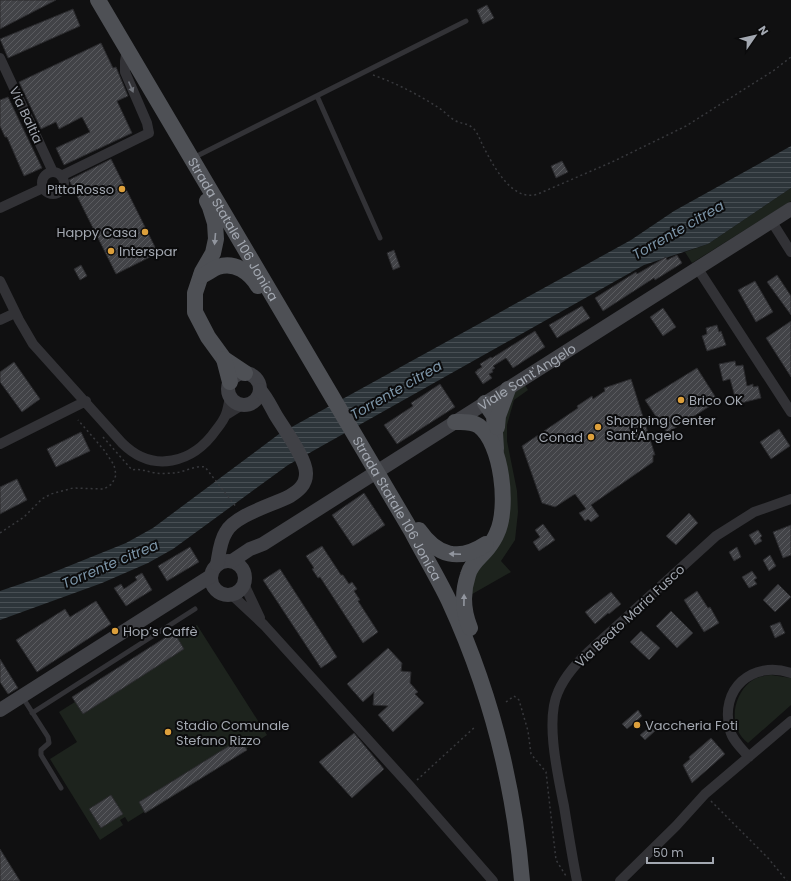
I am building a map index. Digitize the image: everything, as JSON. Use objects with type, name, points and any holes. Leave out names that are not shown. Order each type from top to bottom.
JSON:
[{"type":"main road","name":"Strada Statale 106 Jonica","points":[[98,0],[384,485],[449,601],[467,644],[498,738],[512,799],[522,881]]},
{"type":"main road","points":[[172,126],[177,148],[210,207],[215,223],[215,245],[202,272],[195,293],[195,312],[208,337],[224,359],[245,373],[254,377],[257,381],[260,390],[283,426],[303,462],[306,473],[303,485],[297,491],[285,499],[230,525],[223,536],[211,582],[217,592]]},
{"type":"main road","name":"Viale Sant'Angelo","points":[[232,561],[250,549],[263,544],[791,209]]},
{"type":"main road","points":[[201,276],[217,267],[226,265],[240,268],[253,279],[292,344],[306,354]]},
{"type":"main road","points":[[224,359],[233,400],[262,408],[275,414]]},
{"type":"main road","points":[[230,389],[236,375],[245,373]]},
{"type":"main road","points":[[491,436],[508,389]]},
{"type":"main road","points":[[246,404],[256,399],[260,390]]},
{"type":"main road","points":[[484,404],[494,416],[491,436],[500,476],[502,506],[501,521],[498,532],[489,547],[473,564],[468,573],[465,584],[463,604],[465,616],[479,655],[484,692]]},
{"type":"main road","points":[[455,422],[474,424],[491,436]]},
{"type":"main road","points":[[384,485],[398,499],[426,540],[438,550],[449,554],[465,554],[492,542]]},
{"type":"main road","points":[[223,536],[232,561]]},
{"type":"main road","name":"Viale Sant'Angelo","points":[[244,578],[246,566],[261,549],[263,544]]},
{"type":"main road","points":[[0,710],[181,596],[214,570],[221,562],[232,561],[237,563],[244,578],[237,593],[232,595],[217,592],[181,596]]},
{"type":"street","points":[[57,174],[63,186],[60,192],[51,194],[43,188],[42,181],[46,175],[57,174],[149,132],[147,123],[125,72],[127,49]]},
{"type":"street","name":"Via Baltia","points":[[0,58],[57,174]]},
{"type":"street","points":[[0,208],[43,188]]},
{"type":"street","points":[[772,222],[791,252]]},
{"type":"street","points":[[698,269],[791,412]]},
{"type":"street","points":[[0,281],[33,344],[129,450],[147,459],[159,461],[176,460],[193,453],[203,446],[226,416],[246,404]]},
{"type":"street","points":[[0,320],[16,314]]},
{"type":"street","points":[[226,416],[230,389]]},
{"type":"street","points":[[0,444],[86,401]]},
{"type":"street","name":"Via Beato Maria Fusco","points":[[573,880],[553,731],[553,708],[557,693],[565,679],[584,655],[716,536],[754,512],[791,499]]},
{"type":"street","points":[[244,578],[252,603],[264,625]]},
{"type":"street","points":[[232,595],[264,625],[410,786],[493,881]]},
{"type":"street","points":[[749,758],[738,745],[730,732],[727,716],[729,700],[737,686],[749,676],[764,670],[780,670],[791,673]]},
{"type":"street","points":[[620,881],[676,826],[705,794],[791,721]]},
{"type":"lane","points":[[191,159],[466,21]]},
{"type":"lane","points":[[317,96],[380,238]]},
{"type":"lane","points":[[32,713],[195,609]]},
{"type":"lane","points":[[22,697],[49,740],[48,746],[41,750],[41,755],[61,788]]},
{"type":"path","points":[[364,72],[397,85],[439,108],[455,121],[469,124],[477,132],[497,170],[507,183],[520,194],[528,196],[538,194],[612,162],[686,126],[774,71],[791,57]]},
{"type":"path","points":[[0,533],[24,517],[42,499],[51,494],[73,488],[104,490],[112,484],[116,476],[114,465],[104,450],[78,420]]},
{"type":"path","points":[[215,478],[238,508]]},
{"type":"path","points":[[506,702],[514,696],[519,700],[528,731],[531,754],[546,772],[556,860],[565,875],[573,880]]},
{"type":"path","points":[[410,786],[476,726]]},
{"type":"path","points":[[705,794],[768,858],[787,881]]},
{"type":"shaded area","points":[[791,188],[791,201],[692,263],[685,252],[708,244]]},
{"type":"shaded area","points":[[525,385],[528,390],[514,400],[507,425],[507,441],[517,491],[518,512],[515,540],[501,561],[511,572],[467,597],[469,581],[495,545],[499,440],[511,395]]},
{"type":"shaded area","name":"Stadio Comunale Stefano Rizzo","points":[[197,625],[267,735],[247,748],[247,750],[146,813],[144,812],[128,822],[125,817],[120,820],[123,825],[100,840],[50,759],[77,742],[59,712]]},
{"type":"shaded area","points":[[771,675],[791,678],[791,705],[748,743],[737,729],[735,721],[736,704],[744,688],[752,680],[762,676]]},
{"type":"water","name":"Torrente citrea","points":[[791,146],[791,188],[708,244],[644,265],[288,465],[173,549],[148,563],[102,583],[0,620],[0,591],[44,576],[126,543],[153,528],[279,434],[631,240],[674,211]]},
{"type":"building","points":[[0,0],[56,0],[0,29]]},
{"type":"building","points":[[487,5],[494,18],[483,24],[477,10]]},
{"type":"building","points":[[73,9],[80,26],[8,58],[0,39]]},
{"type":"building","points":[[101,43],[113,68],[116,67],[128,96],[117,101],[132,133],[64,165],[56,148],[90,132],[82,117],[59,129],[56,122],[41,129],[19,82]]},
{"type":"building","points":[[8,97],[42,168],[24,176],[7,137],[5,137],[0,126],[0,100]]},
{"type":"building","points":[[111,159],[158,253],[116,274],[69,180]]},
{"type":"building","points":[[562,161],[568,172],[556,178],[551,166]]},
{"type":"building","points":[[394,250],[400,267],[393,270],[387,253]]},
{"type":"building","points":[[677,255],[682,263],[655,280],[654,278],[603,311],[595,298],[636,272],[637,274],[666,257],[667,260]]},
{"type":"building","points":[[81,265],[87,276],[80,280],[74,269]]},
{"type":"building","points":[[777,275],[791,296],[791,315],[767,282]]},
{"type":"building","points":[[755,281],[773,312],[756,322],[738,290]]},
{"type":"building","points":[[582,306],[590,318],[557,338],[549,325]]},
{"type":"building","points":[[663,308],[676,327],[663,336],[650,317]]},
{"type":"building","points":[[791,321],[791,377],[766,338]]},
{"type":"building","points":[[717,325],[726,345],[707,351],[702,336],[707,334],[706,328]]},
{"type":"building","points":[[535,331],[545,347],[513,368],[506,358],[493,366],[495,368],[492,370],[493,372],[489,374],[492,378],[483,384],[475,372],[482,367],[480,364]]},
{"type":"building","points":[[735,361],[736,366],[743,365],[747,386],[753,384],[753,387],[758,386],[761,398],[737,404],[730,379],[723,381],[719,364]]},
{"type":"building","points":[[14,362],[40,399],[22,412],[0,382],[0,372]]},
{"type":"building","name":"Brico OK","points":[[697,368],[718,401],[667,433],[645,400]]},
{"type":"building","name":"Shopping Center Sant'Angelo","points":[[631,379],[655,455],[653,455],[653,462],[591,505],[599,516],[591,522],[588,519],[585,521],[579,513],[586,509],[575,494],[555,507],[542,503],[522,446],[578,408],[577,406],[592,396],[593,399],[605,391],[604,388]]},
{"type":"building","points":[[440,384],[455,407],[397,444],[384,425],[413,406],[411,403]]},
{"type":"building","points":[[779,429],[790,446],[771,459],[760,442]]},
{"type":"building","points":[[81,432],[90,451],[56,467],[47,449]]},
{"type":"building","points":[[17,479],[27,500],[0,514],[0,487]]},
{"type":"building","points":[[364,493],[385,525],[353,546],[332,515]]},
{"type":"building","points":[[689,513],[698,523],[676,545],[666,536]]},
{"type":"building","points":[[543,524],[555,540],[539,551],[533,542],[540,537],[535,530]]},
{"type":"building","points":[[791,525],[791,555],[783,558],[773,532]]},
{"type":"building","points":[[758,530],[762,536],[760,538],[762,541],[755,545],[749,535]]},
{"type":"building","points":[[322,546],[341,575],[343,575],[349,584],[352,582],[357,589],[354,591],[360,600],[358,601],[378,632],[363,643],[320,577],[318,578],[312,569],[314,568],[306,556]]},
{"type":"building","points":[[190,547],[199,562],[167,581],[158,566]]},
{"type":"building","points":[[737,547],[741,557],[734,561],[729,552]]},
{"type":"building","points":[[770,555],[776,566],[769,571],[763,560]]},
{"type":"building","points":[[280,569],[337,657],[321,668],[263,580]]},
{"type":"building","points":[[752,571],[757,578],[754,580],[757,584],[749,588],[742,577]]},
{"type":"building","points":[[142,573],[152,590],[126,606],[114,588],[121,584],[124,589],[137,580],[135,577]]},
{"type":"building","points":[[778,584],[791,597],[775,612],[763,600]]},
{"type":"building","points":[[697,591],[708,608],[710,607],[719,623],[704,632],[684,600]]},
{"type":"building","points":[[611,592],[621,604],[595,624],[585,612]]},
{"type":"building","points":[[96,601],[111,624],[37,672],[16,640],[65,609],[70,617]]},
{"type":"building","points":[[671,611],[693,633],[677,648],[656,626]]},
{"type":"building","points":[[780,622],[785,633],[775,638],[770,626]]},
{"type":"building","points":[[641,631],[660,648],[649,660],[630,642]]},
{"type":"building","points":[[174,632],[184,649],[83,714],[72,697]]},
{"type":"building","points":[[388,648],[402,663],[401,671],[411,672],[410,683],[418,692],[415,694],[424,703],[393,732],[378,715],[388,706],[373,705],[374,692],[363,702],[347,684]]},
{"type":"building","points":[[0,659],[18,688],[8,694],[0,682]]},
{"type":"building","points":[[638,710],[642,716],[627,729],[622,724]]},
{"type":"building","points":[[652,725],[656,730],[645,740],[640,735]]},
{"type":"building","points":[[354,733],[384,769],[352,798],[319,762]]},
{"type":"building","points":[[711,738],[725,754],[692,783],[683,765],[690,759],[689,757]]},
{"type":"building","points":[[240,739],[247,750],[145,813],[139,802]]},
{"type":"building","points":[[111,795],[123,814],[101,828],[89,809]]},
{"type":"building","points":[[0,849],[20,881],[0,881]]},
{"type":"place","name":"PittaRosso","points":[[122,189]]},
{"type":"place","name":"Happy Casa","points":[[145,232]]},
{"type":"place","name":"Interspar","points":[[111,251]]},
{"type":"place","name":"Brico OK","points":[[681,400]]},
{"type":"place","name":"Shopping Center Sant'Angelo","points":[[598,427]]},
{"type":"place","name":"Conad","points":[[591,437]]},
{"type":"place","name":"Hop’s Caffè","points":[[115,631]]},
{"type":"place","name":"Vaccheria Foti","points":[[637,725]]},
{"type":"place","name":"Stadio Comunale Stefano Rizzo","points":[[168,732]]}]
